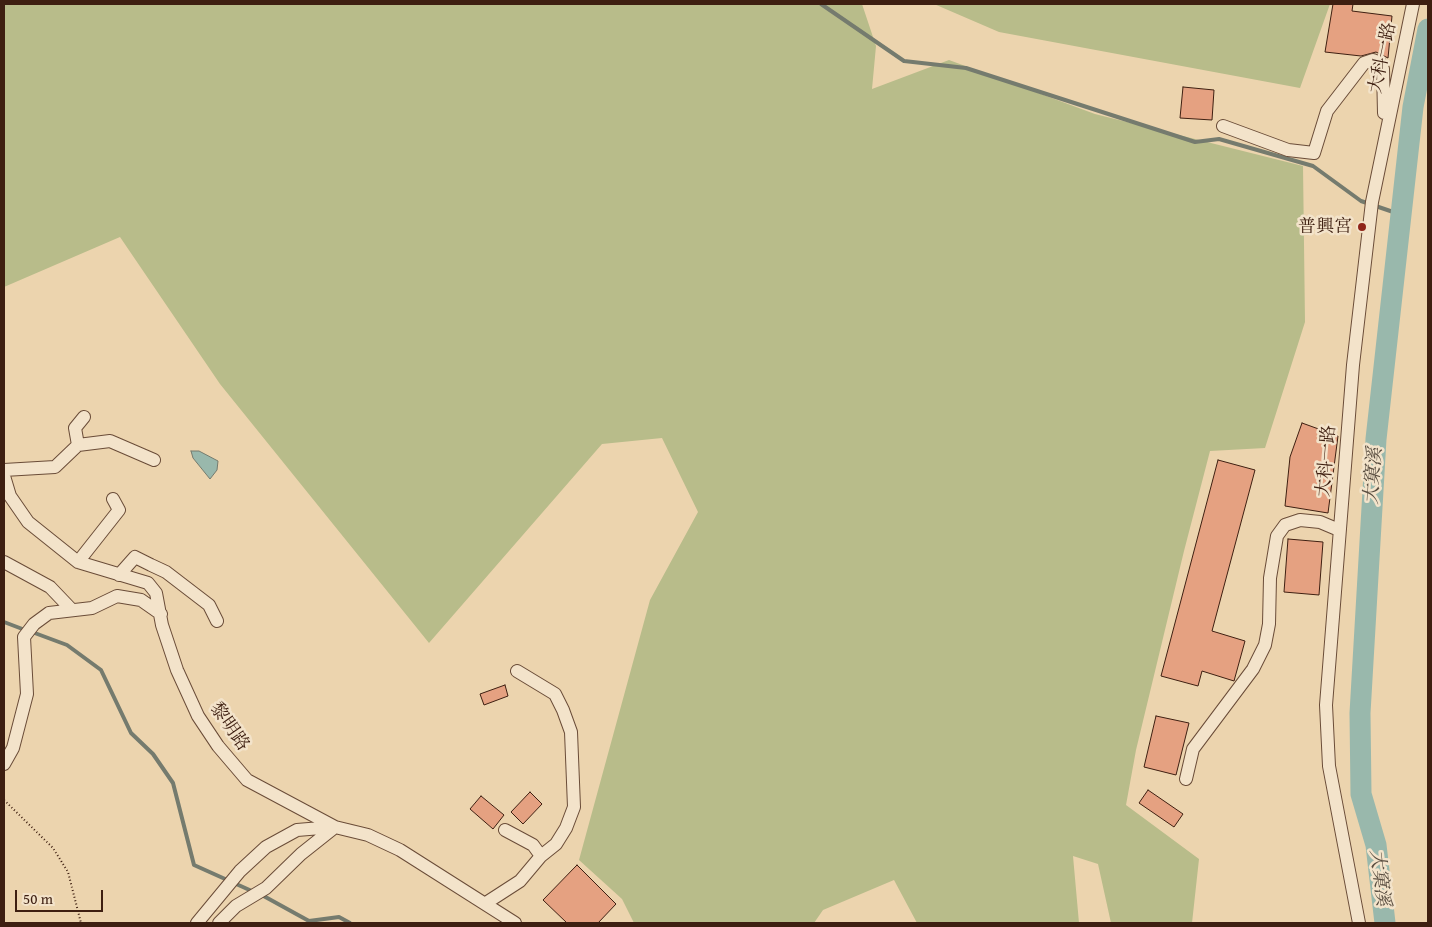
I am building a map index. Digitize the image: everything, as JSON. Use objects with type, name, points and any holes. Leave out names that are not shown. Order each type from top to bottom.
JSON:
[{"type":"street","name":"大科一路","points":[[1359,923],[1329,766],[1326,734],[1339,530],[1353,365],[1370,211],[1413,4]]},
{"type":"street","points":[[1223,126],[1288,150],[1314,153],[1326,111],[1364,64],[1373,60],[1380,63],[1383,69],[1385,135]]},
{"type":"street","points":[[78,445],[75,428],[84,417]]},
{"type":"street","points":[[4,470],[55,467],[78,445],[110,441],[154,460]]},
{"type":"street","name":"黎明路","points":[[4,476],[10,496],[28,522],[78,562],[148,583],[156,593],[177,670],[198,716],[218,746],[247,780],[335,827],[385,842],[486,903],[515,923]]},
{"type":"street","points":[[78,562],[119,510],[113,499]]},
{"type":"street","points":[[1186,779],[1194,749],[1254,669],[1265,646],[1270,624],[1270,578],[1277,536],[1285,526],[1300,520],[1320,522],[1339,530]]},
{"type":"street","points":[[119,575],[135,557],[166,572],[209,605],[217,621]]},
{"type":"street","points":[[4,562],[50,587],[71,609]]},
{"type":"street","points":[[4,764],[13,748],[27,694],[24,637],[34,624],[49,613],[92,608],[117,596],[141,600],[161,614]]},
{"type":"street","points":[[486,903],[520,881],[540,856],[556,844],[566,828],[574,807],[571,732],[555,694],[517,672]]},
{"type":"street","points":[[197,923],[252,858],[274,842],[297,830],[335,827]]},
{"type":"street","points":[[219,923],[236,906],[265,888],[301,854],[335,827]]},
{"type":"street","points":[[505,830],[533,845],[540,856]]},
{"type":"path","points":[[4,800],[53,848],[68,872],[81,923]]},
{"type":"green space","points":[[4,4],[862,4],[876,46],[872,89],[949,60],[1095,114],[1303,166],[1305,322],[1265,448],[1210,451],[1136,750],[1126,805],[1199,859],[1192,923],[1111,923],[1098,864],[1073,856],[1079,923],[917,923],[894,880],[823,910],[814,923],[634,923],[622,899],[579,860],[650,600],[698,512],[662,438],[602,444],[429,643],[220,384],[120,237],[4,287]]},
{"type":"green space","points":[[934,4],[1330,4],[1300,88],[999,32]]},
{"type":"shaded area","points":[[191,451],[199,451],[218,461],[217,470],[210,479],[193,458]]},
{"type":"building","points":[[1333,4],[1353,4],[1352,11],[1392,16],[1388,58],[1376,52],[1361,56],[1325,52]]},
{"type":"building","points":[[1183,87],[1214,90],[1212,120],[1180,118]]},
{"type":"building","points":[[1302,423],[1338,436],[1328,513],[1285,506],[1290,457]]},
{"type":"building","points":[[1218,460],[1255,470],[1212,631],[1245,641],[1234,681],[1202,671],[1198,686],[1161,676]]},
{"type":"building","points":[[1288,539],[1323,542],[1319,595],[1284,592]]},
{"type":"building","points":[[505,685],[508,696],[484,705],[480,694]]},
{"type":"building","points":[[1156,716],[1189,723],[1176,775],[1144,767]]},
{"type":"building","points":[[1148,790],[1183,814],[1174,827],[1139,803]]},
{"type":"building","points":[[530,792],[542,804],[523,824],[511,812]]},
{"type":"building","points":[[481,796],[504,815],[493,829],[470,809]]},
{"type":"building","points":[[577,865],[616,904],[598,923],[567,923],[543,900]]},
{"type":"waterway","points":[[821,4],[904,61],[966,68],[1195,142],[1219,139],[1313,166],[1361,201],[1402,215]]},
{"type":"waterway","name":"大窠溪","points":[[1385,923],[1376,845],[1361,794],[1360,713],[1376,439],[1413,107],[1428,29]]},
{"type":"waterway","points":[[4,622],[25,630]]},
{"type":"waterway","points":[[32,632],[67,645],[101,670],[131,733],[153,754],[173,783],[194,865],[254,892]]},
{"type":"waterway","points":[[260,894],[309,921],[339,917],[350,923]]},
{"type":"place","name":"普興宮","points":[[1362,227]]}]
